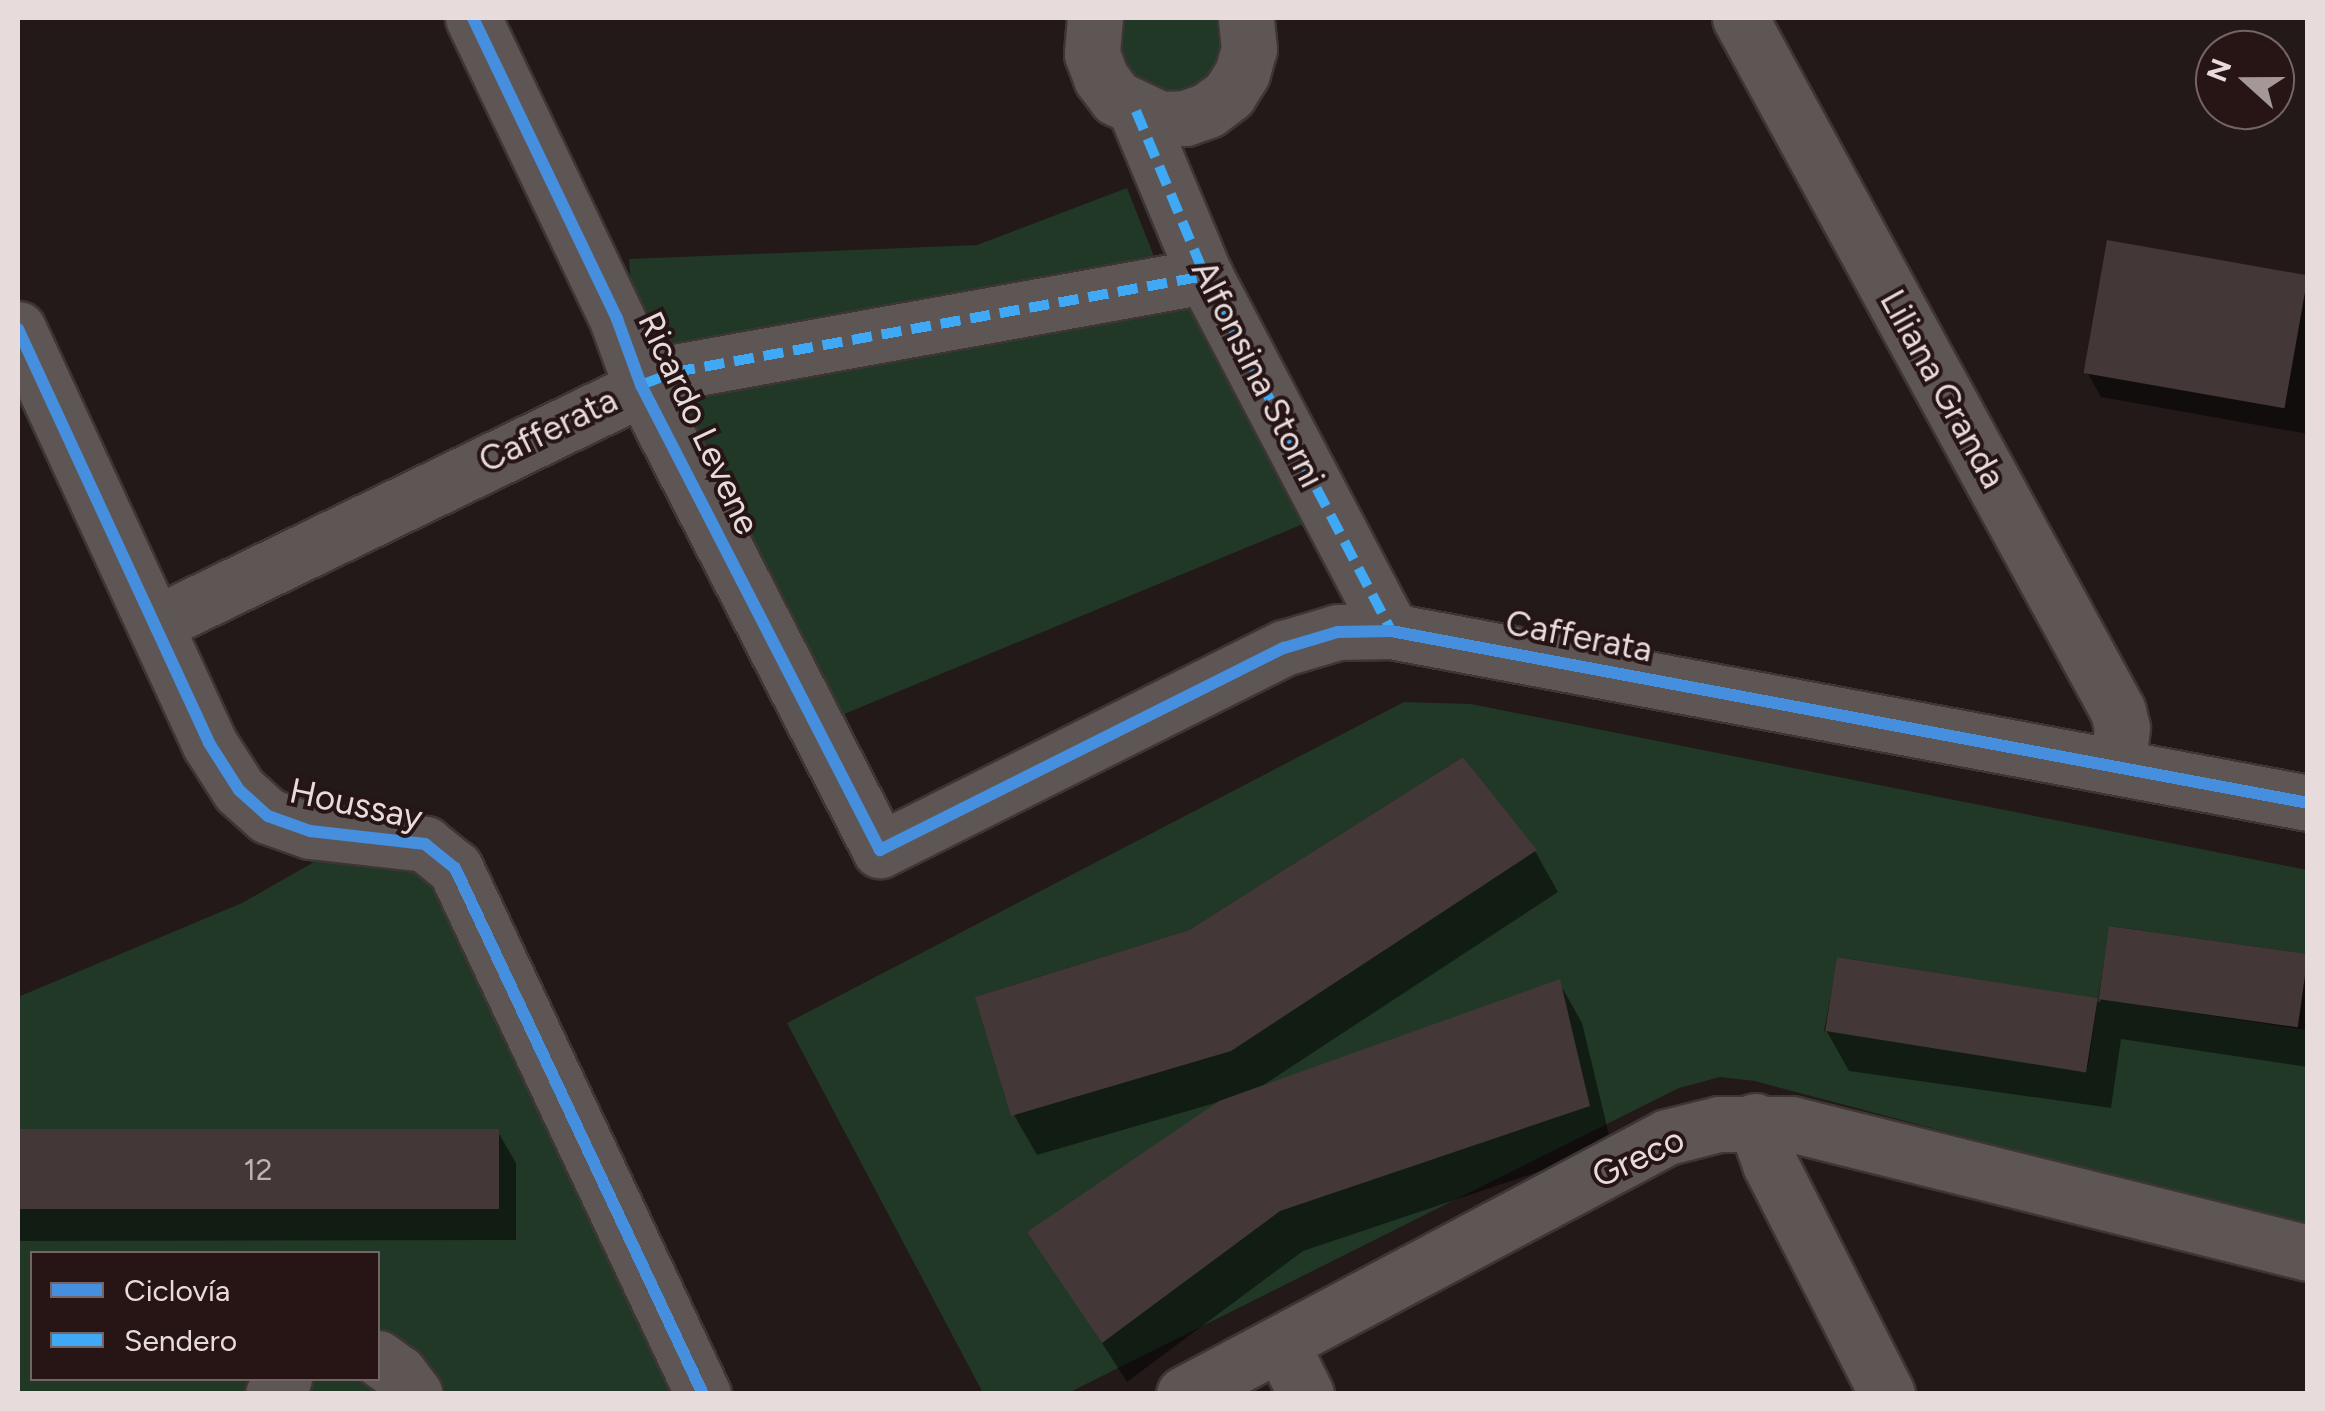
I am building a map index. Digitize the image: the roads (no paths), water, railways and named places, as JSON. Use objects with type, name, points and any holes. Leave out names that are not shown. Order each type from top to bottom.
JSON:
[{"type":"street","name":"Ricardo Levene","points":[[474,18],[617,319],[641,385],[880,850]]},
{"type":"street","name":"Alfonsina Storni","points":[[1095,18],[1092,54],[1101,78],[1116,98],[1136,111],[1205,276],[1391,631]]},
{"type":"street","points":[[1136,111],[1160,119],[1185,118],[1208,110],[1228,94],[1242,73],[1250,49],[1246,18]]},
{"type":"street","name":"Liliana Granda","points":[[1740,18],[2118,711],[2122,728],[2117,767]]},
{"type":"street","name":"Cafferata","points":[[155,624],[641,385],[675,372],[1205,276]]},
{"type":"street","name":"Houssay","points":[[18,330],[209,743],[239,790],[268,816],[310,831],[426,844],[456,868],[703,1394]]},
{"type":"street","name":"Cafferata","points":[[880,850],[1284,648],[1338,632],[1391,631],[2308,803]]},
{"type":"street","points":[[1755,1121],[1770,1164],[1887,1394]]},
{"type":"street","name":"Greco","points":[[1184,1394],[1668,1137],[1719,1124],[1791,1124],[2308,1254]]},
{"type":"street","points":[[1281,1344],[1306,1394]]},
{"type":"street","points":[[380,1359],[399,1373],[415,1394]]}]
